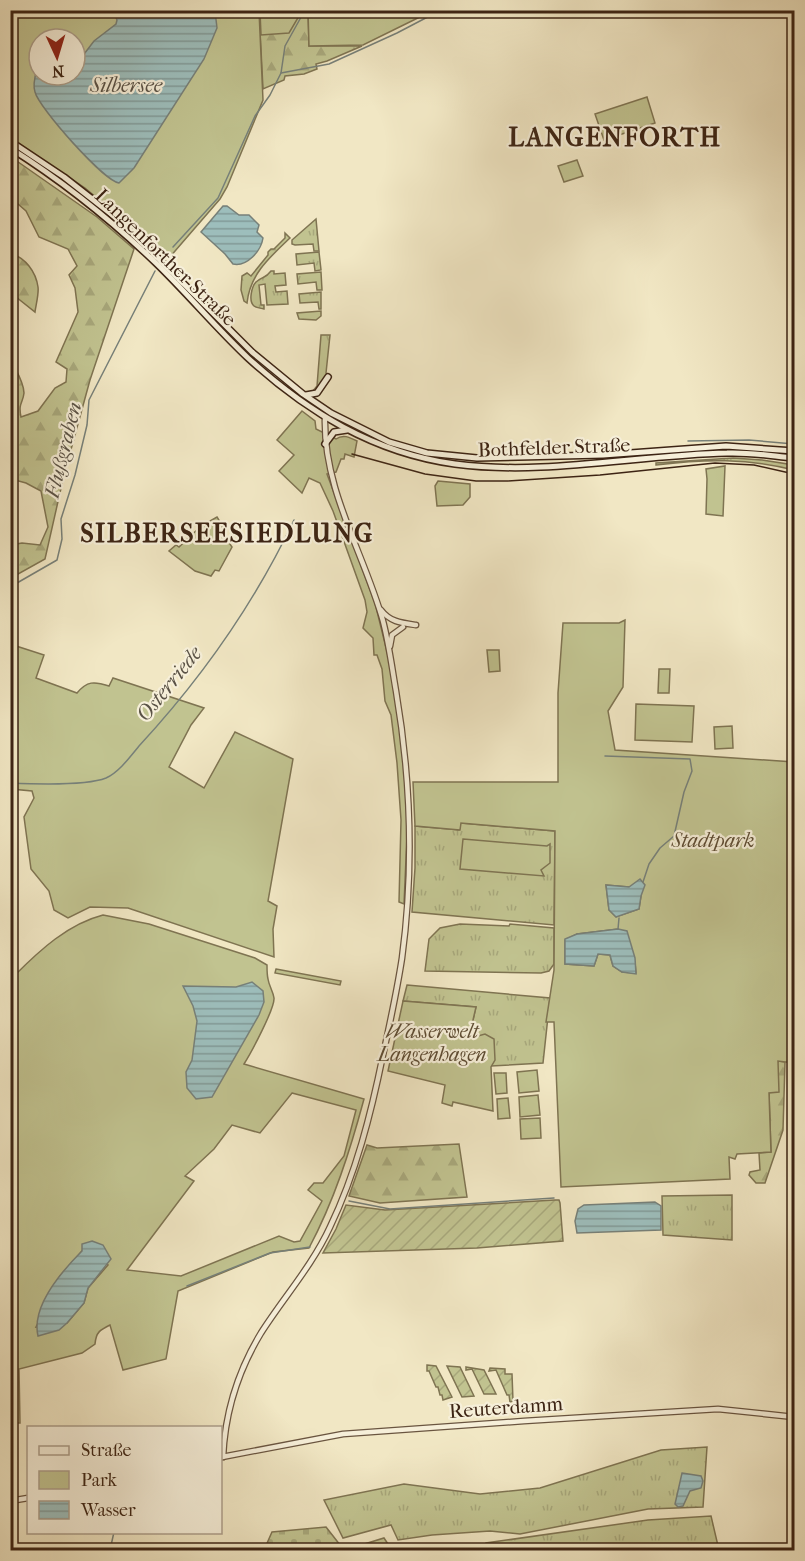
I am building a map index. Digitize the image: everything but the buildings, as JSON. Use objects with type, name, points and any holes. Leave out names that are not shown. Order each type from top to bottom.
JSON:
[{"type":"main road","name":"Langenforther Straße","points":[[10,141],[82,190],[124,224],[242,347]]},
{"type":"main road","name":"Langenforther Straße","points":[[10,148],[79,195],[120,229],[242,347]]},
{"type":"main road","name":"Bothfelder Straße","points":[[242,347],[303,394],[332,413],[380,438],[418,451],[447,456],[487,458],[603,455],[726,446],[795,451]]},
{"type":"main road","name":"Bothfelder Straße","points":[[242,347],[276,382],[325,417],[348,430],[380,445],[454,464],[481,466],[591,464],[726,453],[795,458]]},
{"type":"main road","points":[[303,394],[310,396],[317,393],[328,377]]},
{"type":"main road","points":[[325,444],[334,432],[348,430]]},
{"type":"street","points":[[222,1457],[230,1406],[247,1358],[263,1330],[313,1258],[330,1228],[342,1199],[368,1122],[389,1028],[407,915],[410,819],[403,737],[389,649],[379,608],[332,481],[325,444],[325,417]]},
{"type":"street","points":[[379,608],[390,619],[416,625]]},
{"type":"street","points":[[389,649],[392,635],[403,627]]},
{"type":"street","name":"Reuterdamm","points":[[222,1457],[343,1434],[503,1422],[702,1409],[730,1409],[795,1417]]},
{"type":"street","points":[[795,1438],[792,1475],[795,1506]]},
{"type":"street","points":[[10,1501],[27,1498]]},
{"type":"green space","points":[[260,10],[302,11],[289,33],[261,35]]},
{"type":"green space","points":[[308,10],[432,11],[363,45],[309,46]]},
{"type":"green space","points":[[10,11],[259,11],[263,100],[220,199],[169,258],[85,188],[11,138]]},
{"type":"green space","points":[[259,11],[308,11],[309,46],[362,46],[316,64],[317,69],[304,74],[285,76],[284,80],[263,89]]},
{"type":"green space","points":[[647,97],[655,123],[604,140],[595,114]]},
{"type":"green space","points":[[11,157],[97,217],[134,249],[90,380],[64,475],[45,559],[11,578],[11,545],[22,543],[40,545],[48,527],[41,491],[26,483],[11,479],[11,360],[24,389],[20,409],[21,417],[38,411],[55,388],[66,382],[67,369],[56,362],[78,312],[75,288],[69,275],[77,266],[68,249],[39,237],[26,211],[11,198]]},
{"type":"green space","points":[[577,160],[583,176],[564,182],[558,166]]},
{"type":"green space","points":[[316,219],[319,251],[314,251],[313,244],[292,244],[292,240]]},
{"type":"green space","points":[[285,233],[290,238],[262,267],[252,283],[247,303],[244,301],[241,290],[242,276],[247,273],[251,276],[268,252],[285,238]]},
{"type":"green space","points":[[319,252],[321,270],[315,271],[314,263],[297,265],[296,254]]},
{"type":"green space","points":[[11,254],[21,258],[35,276],[38,290],[35,312],[11,293]]},
{"type":"green space","points":[[274,271],[274,274],[285,273],[286,285],[275,286],[276,292],[287,291],[288,304],[267,305],[265,284],[259,285],[261,305],[264,305],[264,309],[252,304],[251,297],[256,282]]},
{"type":"green space","points":[[321,272],[322,290],[317,290],[316,282],[298,284],[297,274]]},
{"type":"green space","points":[[321,292],[321,309],[319,309],[318,302],[300,303],[299,294]]},
{"type":"green space","points":[[321,311],[321,316],[316,320],[299,319],[297,313]]},
{"type":"green space","points":[[321,335],[330,335],[326,373],[328,374],[320,390],[313,391],[317,386]]},
{"type":"green space","points":[[302,411],[315,421],[316,429],[336,439],[344,436],[357,441],[354,457],[345,454],[336,472],[327,474],[375,603],[391,668],[405,766],[408,813],[404,904],[399,902],[401,820],[391,715],[385,701],[382,669],[377,655],[374,655],[373,638],[363,628],[367,612],[365,600],[333,511],[320,483],[309,478],[302,493],[279,471],[294,455],[277,440]]},
{"type":"green space","points":[[733,458],[794,465],[794,470],[760,463],[726,461],[656,465],[656,463]]},
{"type":"green space","points":[[725,466],[723,516],[706,514],[706,469]]},
{"type":"green space","points":[[438,481],[470,484],[470,497],[463,505],[437,506],[435,486]]},
{"type":"green space","points":[[217,517],[232,547],[219,571],[215,570],[211,576],[195,571],[169,551],[176,545],[179,547],[201,526]]},
{"type":"green space","name":"Stadtpark","points":[[625,620],[623,687],[608,711],[615,750],[794,762],[794,1063],[778,1061],[779,1092],[769,1093],[771,1152],[737,1154],[735,1159],[729,1157],[730,1179],[561,1187],[554,1022],[546,1022],[554,970],[555,831],[461,823],[460,830],[415,826],[413,782],[558,782],[558,693],[563,623],[619,623]],"holes":[[[606,885],[629,887],[641,896],[639,909],[616,917],[609,910]],[[618,929],[631,950],[636,973],[622,972],[613,966],[610,955],[598,954],[594,966],[565,964],[565,940],[577,934]]]},
{"type":"green space","points":[[10,644],[44,655],[36,678],[77,693],[91,683],[109,686],[113,678],[204,708],[191,725],[169,767],[204,788],[235,732],[293,759],[268,901],[277,906],[273,929],[274,957],[128,908],[90,907],[68,918],[54,910],[49,891],[31,869],[24,817],[34,798],[32,791],[11,789]]},
{"type":"green space","points":[[487,650],[499,650],[500,671],[489,672]]},
{"type":"green space","points":[[659,669],[670,669],[669,693],[658,693]]},
{"type":"green space","points":[[636,704],[694,706],[692,742],[635,740]]},
{"type":"green space","points":[[732,726],[733,748],[715,749],[714,727]]},
{"type":"green space","points":[[460,823],[555,831],[554,925],[412,912],[415,826],[459,830]]},
{"type":"green space","points":[[463,839],[547,846],[550,844],[550,863],[541,870],[544,876],[460,869]]},
{"type":"green space","points":[[103,915],[149,924],[255,958],[267,965],[273,1003],[262,1031],[244,1064],[364,1099],[341,1175],[309,1248],[273,1252],[178,1291],[166,1359],[123,1370],[110,1325],[99,1332],[95,1344],[82,1353],[19,1369],[20,1423],[11,1423],[10,974],[15,975],[34,956],[66,931]],"holes":[[[292,1093],[356,1110],[344,1156],[323,1183],[314,1183],[308,1190],[322,1201],[300,1241],[294,1242],[279,1236],[181,1276],[127,1270],[194,1181],[185,1176],[214,1149],[232,1125],[260,1133]],[[82,1251],[108,1265],[88,1288],[84,1303],[67,1323],[36,1327],[60,1276]]]},
{"type":"green space","points":[[460,924],[509,926],[510,924],[554,928],[554,964],[549,971],[541,973],[425,971],[429,939],[440,928]]},
{"type":"green space","points":[[276,969],[341,981],[340,985],[275,973]]},
{"type":"green space","points":[[407,985],[550,998],[543,1063],[491,1066],[478,1036],[470,1033],[476,1007],[403,1001]]},
{"type":"green space","name":"Wasserwelt Langenhagen","points":[[403,1001],[476,1007],[470,1033],[478,1036],[485,1034],[494,1039],[495,1060],[491,1067],[493,1111],[453,1102],[452,1106],[442,1103],[445,1085],[388,1071]]},
{"type":"green space","points":[[778,1061],[785,1062],[783,1130],[765,1183],[756,1183],[749,1175],[750,1172],[760,1170],[759,1153],[771,1152],[769,1092]]},
{"type":"green space","points":[[537,1070],[539,1091],[519,1093],[517,1072]]},
{"type":"green space","points":[[494,1073],[506,1073],[507,1093],[496,1094]]},
{"type":"green space","points":[[538,1095],[540,1115],[520,1117],[519,1097]]},
{"type":"green space","points":[[508,1098],[510,1118],[498,1119],[497,1099]]},
{"type":"green space","points":[[540,1118],[541,1138],[521,1139],[520,1119]]},
{"type":"green space","points":[[459,1144],[467,1197],[380,1203],[349,1196],[367,1145],[377,1148]]},
{"type":"green space","points":[[732,1195],[732,1240],[663,1235],[662,1196]]},
{"type":"green space","points":[[559,1200],[563,1241],[477,1248],[323,1253],[346,1205],[385,1210]]},
{"type":"green space","points":[[427,1365],[436,1366],[452,1397],[443,1400],[438,1387],[427,1371]]},
{"type":"green space","points":[[447,1366],[460,1367],[474,1396],[462,1397]]},
{"type":"green space","points":[[466,1367],[484,1370],[496,1394],[484,1394],[472,1369],[466,1370]]},
{"type":"green space","points":[[490,1368],[505,1369],[505,1374],[512,1374],[513,1401],[510,1402],[509,1395],[496,1370],[489,1371]]},
{"type":"green space","points":[[707,1447],[703,1507],[648,1509],[520,1534],[490,1531],[398,1540],[391,1525],[343,1538],[324,1500],[404,1484],[480,1494],[540,1488],[661,1450]]},
{"type":"green space","points":[[711,1516],[719,1550],[486,1550],[486,1543],[648,1520]]},
{"type":"green space","points":[[326,1527],[344,1550],[264,1550],[272,1532]]},
{"type":"green space","points":[[384,1538],[392,1550],[345,1550]]},
{"type":"water","name":"Silbersee","points":[[113,11],[215,11],[217,28],[204,59],[134,168],[119,183],[100,170],[72,142],[39,100],[34,87],[87,87],[87,50],[94,41],[116,24],[117,20]]},
{"type":"water","points":[[223,206],[227,206],[239,215],[249,215],[259,225],[257,232],[263,238],[262,243],[248,261],[233,264],[201,232]]},
{"type":"water","points":[[640,879],[645,885],[639,909],[616,917],[609,910],[606,885],[629,887]]},
{"type":"water","points":[[618,929],[627,931],[635,958],[636,974],[622,972],[613,966],[610,955],[598,954],[594,966],[565,964],[565,939],[577,934]]},
{"type":"water","points":[[252,982],[263,991],[264,1002],[259,1015],[212,1097],[196,1099],[187,1088],[186,1072],[192,1060],[197,1021],[193,1006],[183,986],[236,987]]},
{"type":"water","points":[[655,1202],[661,1206],[661,1230],[577,1233],[575,1221],[578,1209],[584,1205]]},
{"type":"water","points":[[92,1241],[103,1245],[111,1259],[88,1288],[84,1303],[67,1323],[59,1330],[38,1336],[39,1313],[50,1290],[82,1251],[82,1244]]},
{"type":"water","points":[[682,1473],[701,1476],[703,1481],[701,1488],[690,1491],[683,1506],[678,1507],[675,1504]]},
{"type":"waterway","name":"Flußgraben","points":[[173,247],[218,198],[255,116],[270,95],[281,73],[285,46],[305,10]]},
{"type":"waterway","points":[[281,73],[329,64],[441,10]]},
{"type":"waterway","name":"Flußgraben","points":[[10,587],[57,560],[62,539],[61,519],[87,425],[89,400],[155,271]]},
{"type":"waterway","points":[[688,441],[749,440],[794,444]]},
{"type":"waterway","name":"Osterriede","points":[[10,783],[59,784],[97,781],[106,778],[120,768],[184,694],[225,639],[279,551],[294,520]]},
{"type":"waterway","points":[[605,756],[690,759],[692,771],[684,792],[674,836],[660,848],[649,864],[643,882]]},
{"type":"waterway","points":[[618,929],[619,918]]},
{"type":"waterway","points":[[349,1201],[390,1209],[554,1198]]},
{"type":"waterway","points":[[187,1286],[270,1253],[310,1247]]},
{"type":"waterway","points":[[110,1550],[114,1534]]},
{"type":"tram line","points":[[352,454],[425,474],[476,481],[600,475],[715,463],[754,465],[794,474]]},
{"type":"district","name":"LANGENFORTH","points":[[615,137]]},
{"type":"district","name":"SILBERSEESIEDLUNG","points":[[227,533]]}]
